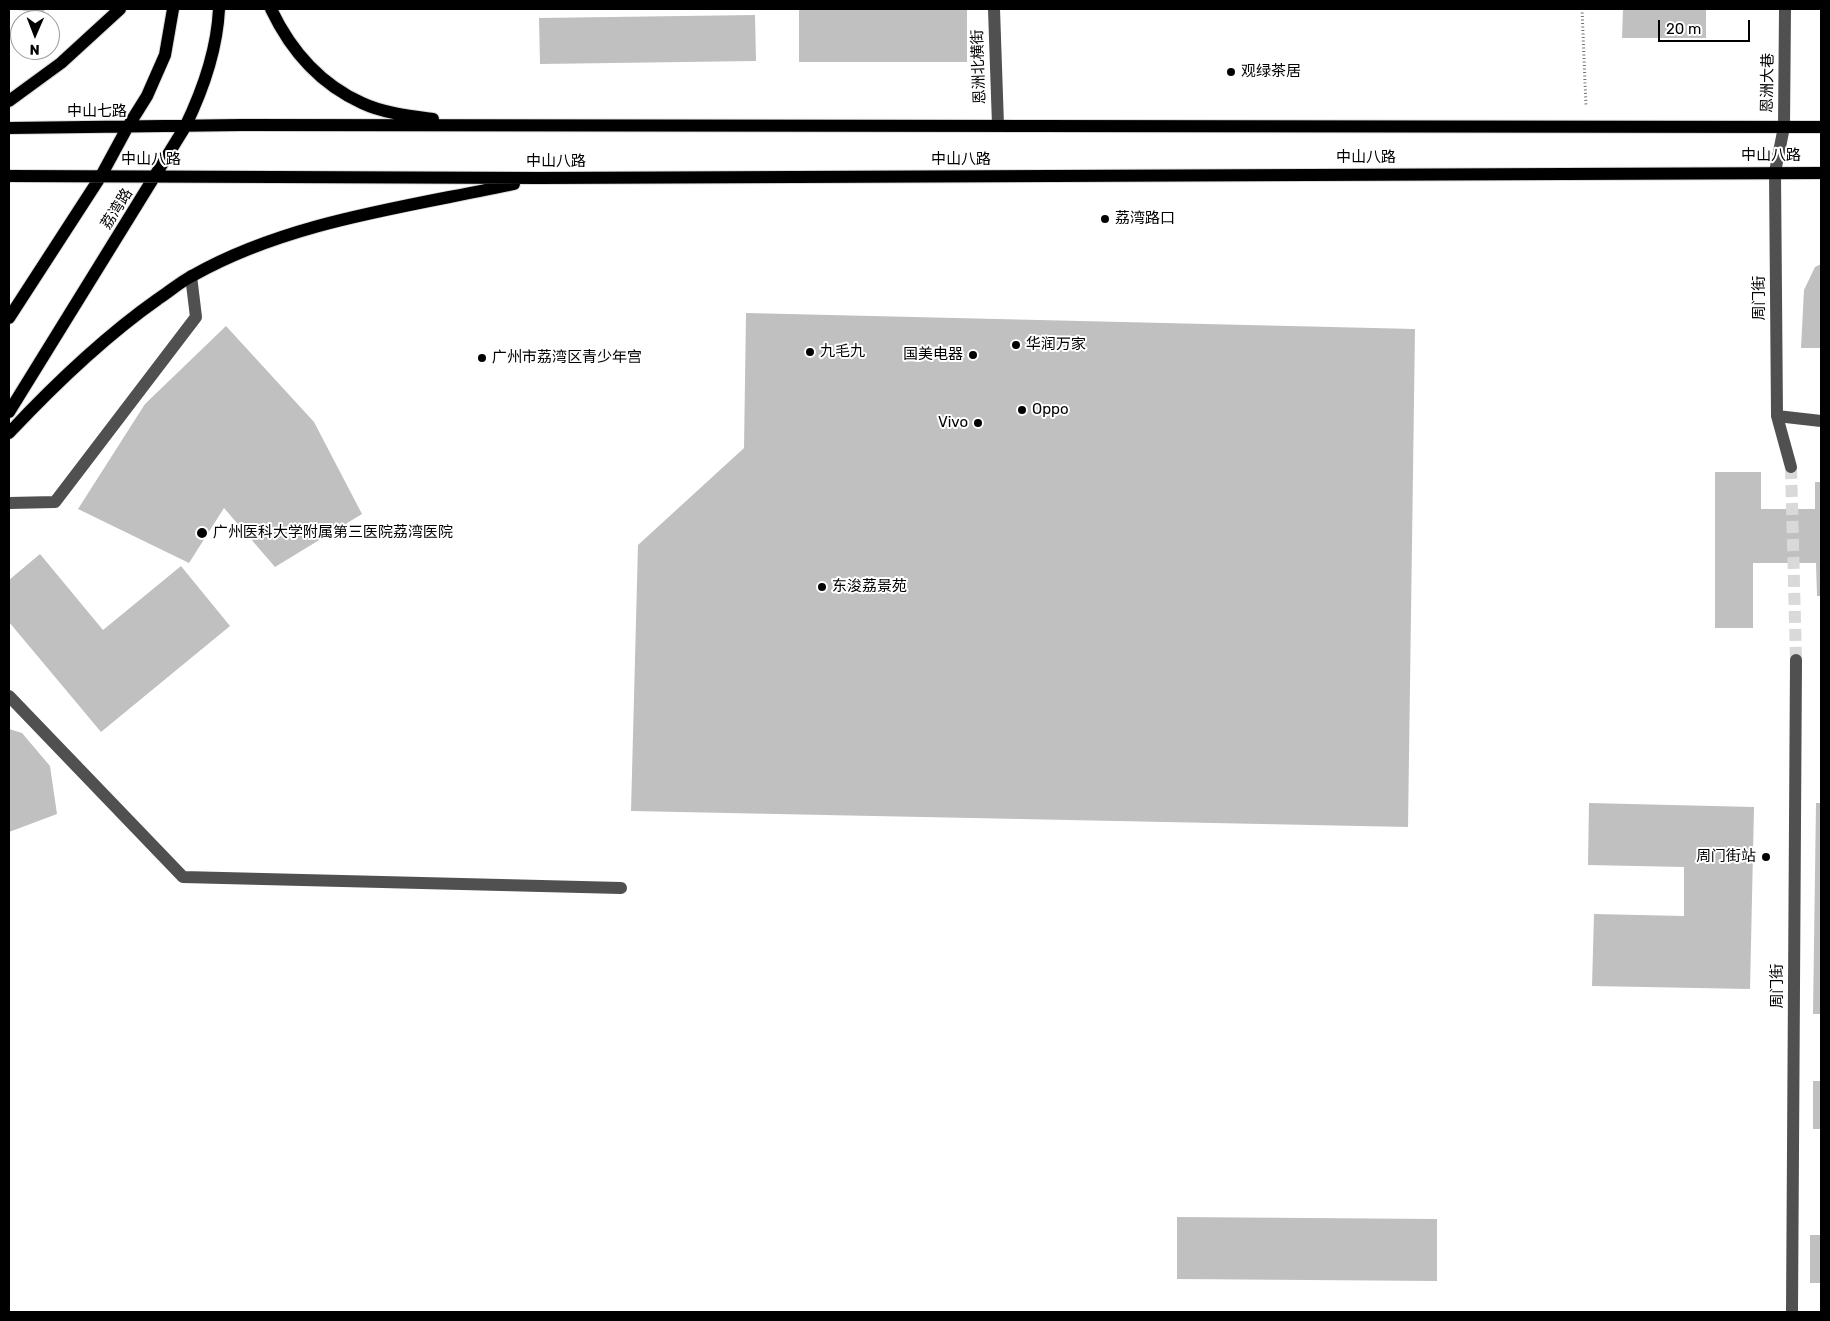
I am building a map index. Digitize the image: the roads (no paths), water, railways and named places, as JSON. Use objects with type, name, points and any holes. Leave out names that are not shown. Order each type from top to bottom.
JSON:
[{"type":"main road","points":[[9,101],[61,64],[120,9]]},
{"type":"main road","name":"荔湾路","points":[[9,318],[101,176],[147,96],[165,55],[173,9]]},
{"type":"main road","name":"荔湾路","points":[[9,412],[156,177],[185,127],[212,62],[219,9]]},
{"type":"main road","points":[[271,9],[283,34],[300,58],[328,82],[362,103],[397,114],[500,125]]},
{"type":"main road","name":"中山八路","points":[[185,127],[500,125],[1821,127]]},
{"type":"main road","name":"中山七路","points":[[9,128],[185,127]]},
{"type":"main road","name":"中山八路","points":[[101,176],[539,178],[1821,173]]},
{"type":"main road","points":[[9,176],[101,176]]},
{"type":"main road","points":[[9,432],[28,412],[131,318],[191,276],[245,250],[303,231],[539,178]]},
{"type":"street","name":"恩洲北横街","points":[[994,9],[998,125]]},
{"type":"street","name":"恩洲大巷","points":[[1784,127],[1786,9]]},
{"type":"street","name":"周门街","points":[[1784,127],[1775,172],[1777,416],[1791,467]]},
{"type":"street","points":[[9,503],[56,502],[196,317],[191,276]]},
{"type":"street","points":[[1777,416],[1821,421]]},
{"type":"street","name":"周门街","points":[[1792,1312],[1796,660]]},
{"type":"street","points":[[9,696],[183,877],[621,888]]},
{"type":"tunnel","points":[[1791,467],[1796,660]]},
{"type":"place","name":"观绿茶居","points":[[1231,72]]},
{"type":"place","name":"荔湾路口","points":[[1105,219]]},
{"type":"place","name":"华润万家","points":[[1016,345]]},
{"type":"place","name":"九毛九","points":[[810,352]]},
{"type":"place","name":"国美电器","points":[[973,355]]},
{"type":"place","name":"广州市荔湾区青少年宫","points":[[482,358]]},
{"type":"place","name":"Oppo","points":[[1022,410]]},
{"type":"place","name":"Vivo","points":[[978,423]]},
{"type":"place","name":"广州医科大学附属第三医院荔湾医院","points":[[202,533]]},
{"type":"place","name":"东浚荔景苑","points":[[822,587]]},
{"type":"place","name":"周门街站","points":[[1766,857]]}]
